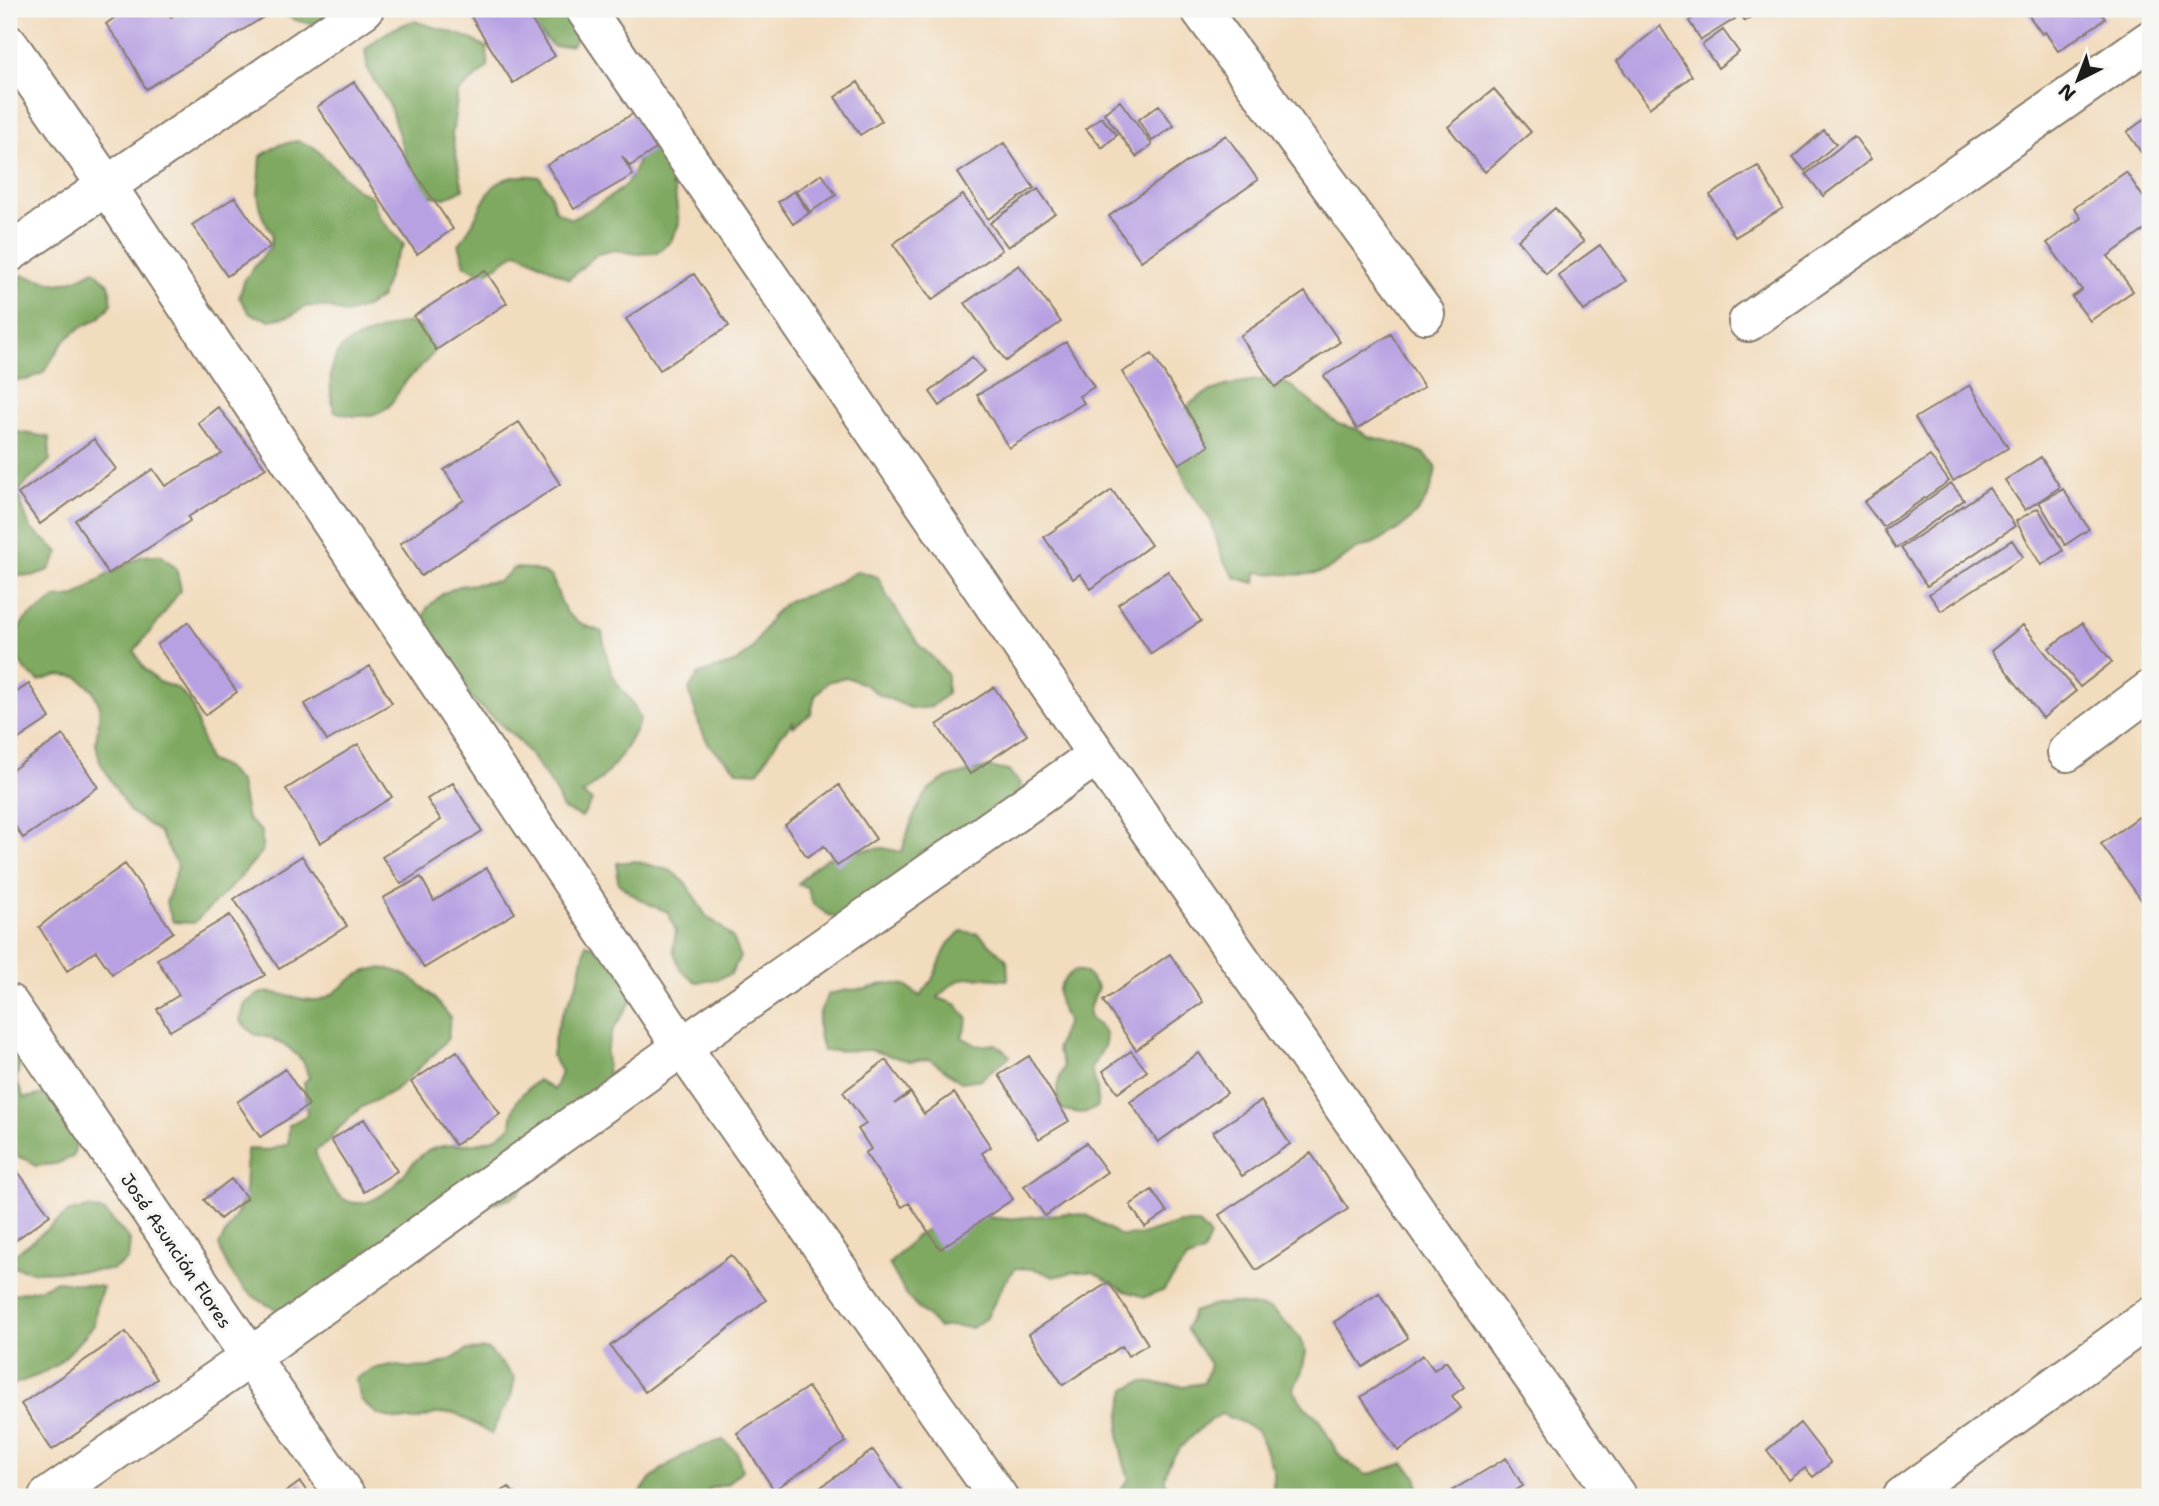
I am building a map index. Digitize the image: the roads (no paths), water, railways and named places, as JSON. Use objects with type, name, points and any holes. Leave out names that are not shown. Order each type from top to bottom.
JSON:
[{"type":"street","points":[[9,253],[364,9]]},
{"type":"street","points":[[584,9],[1097,755],[1617,1497]]},
{"type":"street","points":[[1200,9],[1424,314]]},
{"type":"street","points":[[1748,322],[2150,40]]},
{"type":"street","points":[[9,45],[107,186],[682,1046],[998,1497]]},
{"type":"street","points":[[2067,752],[2150,690]]},
{"type":"street","points":[[48,1497],[249,1358],[682,1046],[1097,755]]},
{"type":"street","name":"José Asunción Flores","points":[[9,1004],[346,1497]]},
{"type":"street","points":[[1902,1497],[2150,1317]]}]
